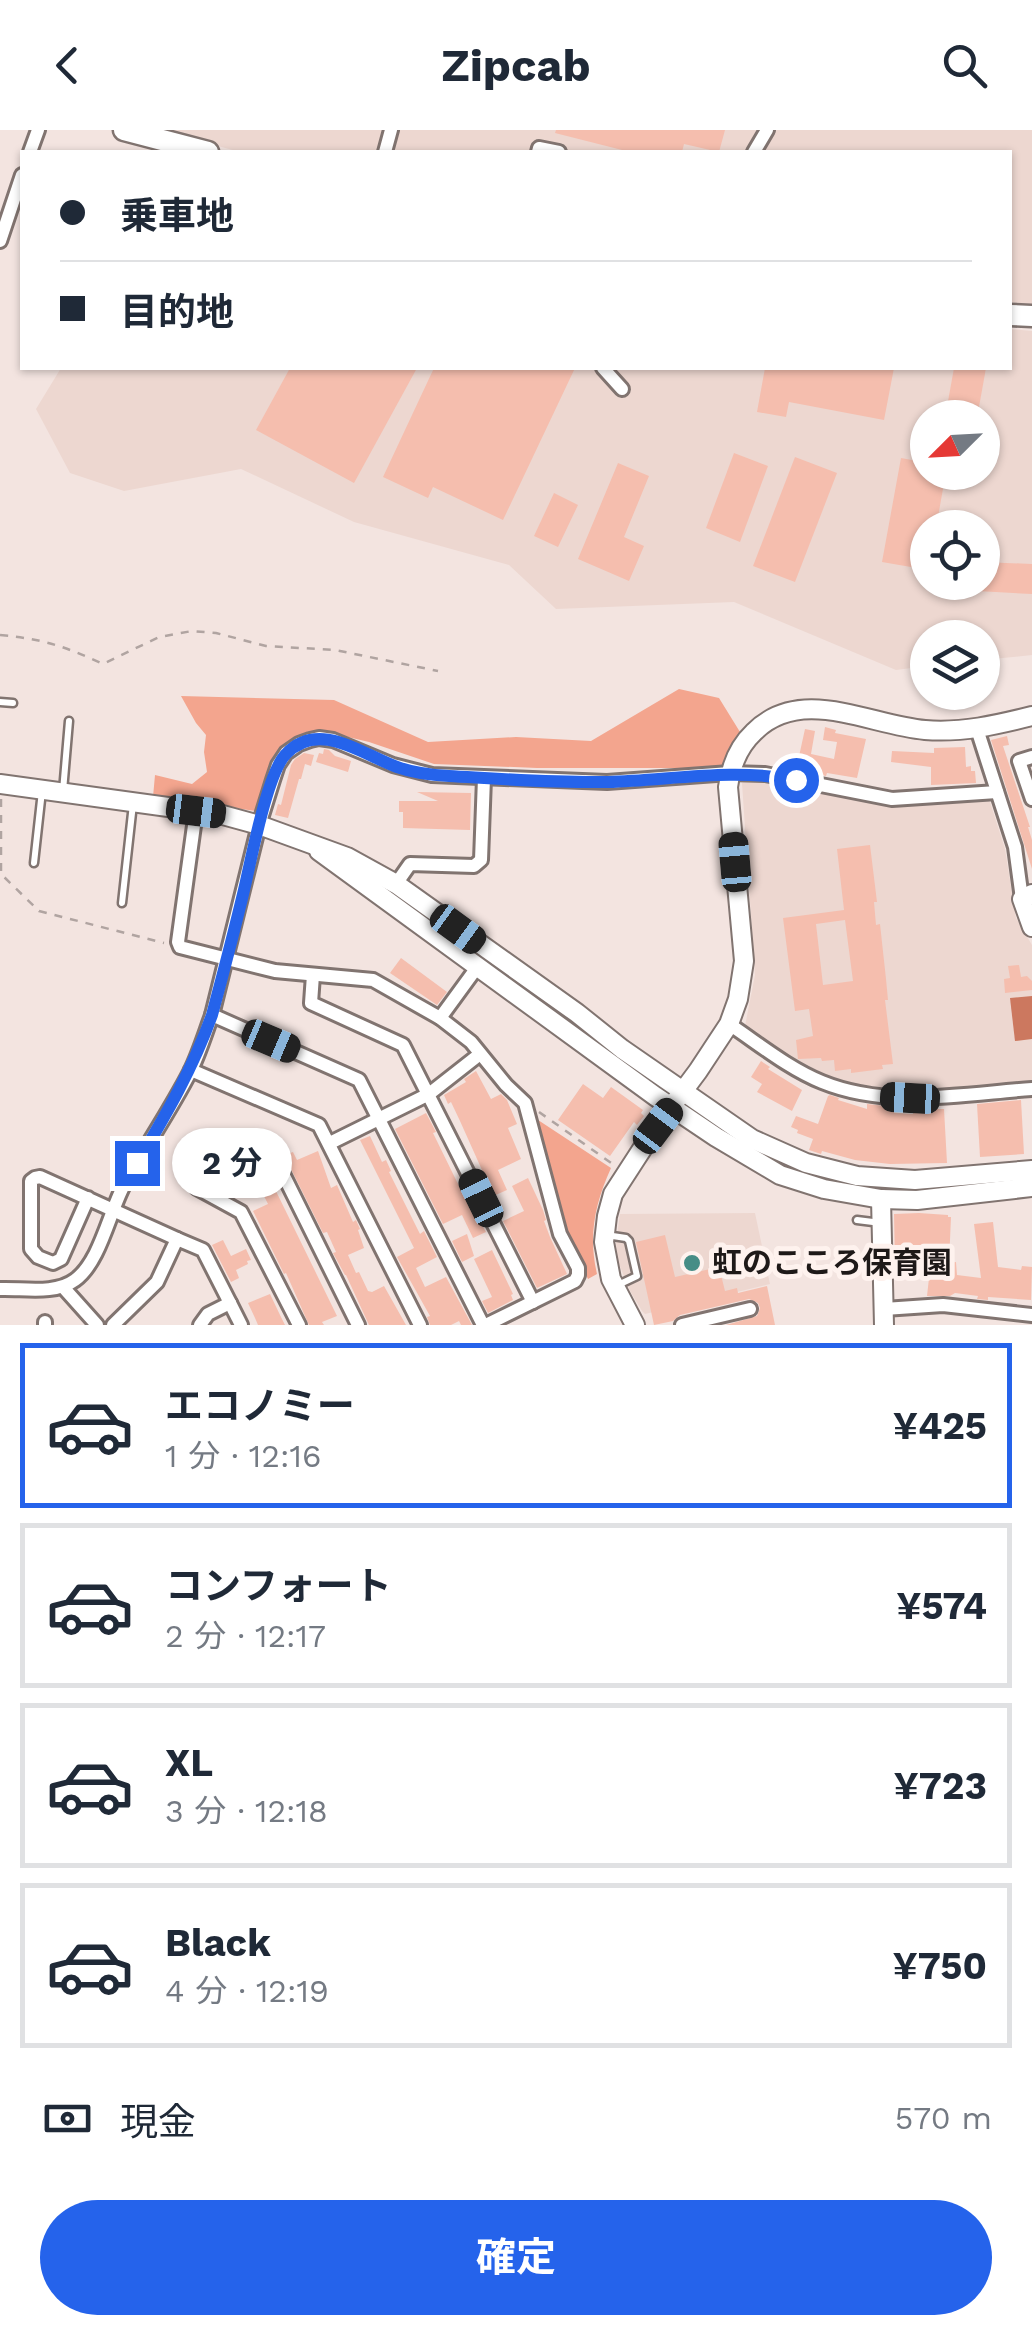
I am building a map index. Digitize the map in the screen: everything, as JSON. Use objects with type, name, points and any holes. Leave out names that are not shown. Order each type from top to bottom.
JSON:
[{"type":"main road","points":[[124,130],[200,150]]},
{"type":"street","points":[[0,242],[20,181]]},
{"type":"street","points":[[606,370],[622,388]]},
{"type":"street","points":[[635,1325],[606,1258],[605,1235],[612,1194],[729,1024],[738,999],[744,961],[728,787],[744,742],[756,728],[798,709],[824,710],[924,730],[976,729],[1032,716]]},
{"type":"street","points":[[976,729],[1016,847],[1032,926]]},
{"type":"street","points":[[0,1288],[63,1286],[74,1281],[92,1260],[122,1188],[191,1070],[212,1015],[259,825],[278,765],[299,744],[319,738],[346,744],[409,770],[432,775],[607,782],[764,774],[892,799],[997,792]]},
{"type":"street","points":[[1032,757],[1019,760],[1032,799]]},
{"type":"street","points":[[396,884],[410,864],[479,864],[484,778]]},
{"type":"street","points":[[0,784],[219,814],[306,840],[347,857],[396,884],[678,1099],[716,1137],[780,1175],[824,1189],[882,1199],[959,1197],[1032,1188]]},
{"type":"street","points":[[196,811],[180,947],[275,970],[373,980],[440,1018],[471,1042],[525,1103],[560,1234],[578,1268],[574,1281],[484,1325],[359,1080],[212,1015]]},
{"type":"street","points":[[306,840],[340,869],[478,966],[678,1099],[752,1139],[806,1162],[857,1176],[915,1180],[1032,1170]]},
{"type":"street","points":[[440,1018],[478,966]]},
{"type":"street","points":[[313,974],[310,1003],[403,1045],[532,1302]]},
{"type":"street","points":[[729,1024],[796,1070],[850,1091],[910,1098],[1032,1089]]},
{"type":"street","points":[[330,1143],[429,1094],[480,1054]]},
{"type":"street","points":[[191,1070],[320,1125],[420,1325]]},
{"type":"street","points":[[298,1325],[241,1212],[196,1188],[216,1144],[281,1170],[358,1325]]},
{"type":"street","points":[[88,1198],[61,1259],[53,1263],[38,1257],[31,1249],[32,1181],[40,1177],[88,1198],[177,1239],[203,1250],[241,1325]]},
{"type":"street","points":[[882,1199],[884,1317],[943,1305],[1032,1315]]},
{"type":"street","points":[[113,1325],[158,1282],[177,1239]]},
{"type":"street","points":[[63,1286],[97,1325]]},
{"type":"street","points":[[200,1325],[208,1314],[230,1303]]},
{"type":"street","points":[[682,1325],[750,1309]]},
{"type":"lane","points":[[0,702],[13,703]]},
{"type":"lane","points":[[63,793],[69,722]]},
{"type":"lane","points":[[34,863],[42,790]]},
{"type":"lane","points":[[122,903],[134,802]]},
{"type":"lane","points":[[858,1220],[882,1224]]},
{"type":"lane","points":[[605,1235],[628,1238],[637,1276],[615,1286]]},
{"type":"path","points":[[0,635],[60,644],[103,664],[159,637],[192,631],[266,646],[335,650],[438,670]]},
{"type":"path","points":[[0,784],[1,874],[39,911],[180,947]]},
{"type":"path","points":[[525,1103],[619,1168]]},
{"type":"shaded area","points":[[159,130],[1032,130],[1032,304],[1012,302],[1012,150],[233,150]]},
{"type":"shaded area","points":[[1012,329],[1032,331],[1032,655],[1000,658],[1000,620],[910,620],[910,668],[896,670],[734,602],[556,609],[509,565],[354,522],[241,469],[124,491],[70,473],[36,409],[60,370],[1012,370]]},
{"type":"shaded area","points":[[679,689],[719,698],[740,732],[721,768],[434,764],[327,732],[307,737],[276,761],[256,811],[153,797],[155,775],[192,784],[207,772],[206,735],[181,696],[334,700],[428,742],[516,737],[591,741]]},
{"type":"shaded area","points":[[761,779],[891,804],[986,799],[990,802],[1005,849],[1016,918],[1032,945],[1032,1085],[911,1093],[853,1086],[800,1065],[745,1026],[755,975],[742,783]]},
{"type":"shaded area","points":[[1032,996],[1032,1039],[1015,1041],[1010,998]]},
{"type":"shaded area","points":[[535,1118],[611,1168],[595,1220],[597,1274],[588,1279],[566,1233]]},
{"type":"shaded area","name":"虹のこころ保育園","points":[[755,1213],[770,1284],[645,1314],[642,1311],[617,1259],[620,1214]]},
{"type":"building","points":[[725,130],[720,150],[684,144],[682,150],[622,150],[555,133]]},
{"type":"building","points":[[289,370],[416,370],[354,483],[256,430]]},
{"type":"building","points":[[433,370],[574,370],[503,520],[433,487],[428,498],[383,477]]},
{"type":"building","points":[[765,370],[894,370],[884,420],[789,402],[786,417],[757,412]]},
{"type":"building","points":[[954,370],[986,370],[980,400],[948,400]]},
{"type":"building","points":[[734,453],[768,466],[740,542],[706,528]]},
{"type":"building","points":[[795,457],[837,473],[795,582],[753,566]]},
{"type":"building","points":[[901,458],[910,460],[910,490],[943,490],[939,510],[910,510],[910,567],[882,562]]},
{"type":"building","points":[[618,463],[649,476],[624,537],[644,546],[629,581],[578,559]]},
{"type":"building","points":[[554,493],[578,505],[558,547],[534,536]]},
{"type":"building","points":[[1000,563],[1032,564],[1032,594],[1000,592]]},
{"type":"building","points":[[825,727],[866,739],[857,778],[796,770],[805,729],[815,731],[811,754],[834,759],[837,742],[823,740]]},
{"type":"building","points":[[1007,736],[1009,745],[1003,746],[1030,827],[1032,869],[991,740]]},
{"type":"building","points":[[965,747],[966,767],[975,771],[976,783],[931,785],[931,767],[891,762],[892,751],[934,753],[934,748]]},
{"type":"building","points":[[324,749],[351,761],[348,772],[316,762]]},
{"type":"building","points":[[304,753],[314,755],[311,766],[305,764],[288,818],[275,815],[291,765]]},
{"type":"building","points":[[417,792],[471,793],[470,830],[403,828],[399,801],[438,801]]},
{"type":"building","points":[[870,845],[893,1064],[882,1065],[883,1069],[851,1073],[851,1069],[835,1071],[834,1060],[798,1059],[796,1040],[813,1036],[809,1009],[795,1011],[783,918],[844,910],[837,849]],"holes":[[[845,920],[853,981],[823,985],[816,924]]]},
{"type":"building","points":[[401,958],[447,992],[437,1005],[390,973]]},
{"type":"building","points":[[1019,965],[1021,977],[1032,981],[1032,990],[1005,993],[1004,979],[1010,978],[1008,966]]},
{"type":"building","points":[[761,1061],[802,1090],[792,1111],[757,1092],[762,1084],[751,1077]]},
{"type":"building","points":[[476,1071],[491,1099],[501,1094],[507,1100],[517,1124],[508,1128],[521,1159],[498,1170],[507,1190],[491,1197],[460,1121],[444,1095]]},
{"type":"building","points":[[583,1084],[603,1098],[611,1087],[643,1110],[644,1116],[637,1125],[634,1122],[610,1156],[558,1120]]},
{"type":"building","points":[[830,1095],[867,1109],[867,1104],[894,1107],[894,1113],[913,1114],[913,1107],[944,1109],[947,1163],[890,1164],[809,1150],[813,1139],[791,1127],[796,1116],[818,1124]]},
{"type":"building","points":[[1021,1100],[1024,1154],[980,1157],[977,1104]]},
{"type":"building","points":[[426,1113],[457,1182],[486,1232],[473,1238],[462,1215],[443,1224],[395,1129]]},
{"type":"building","points":[[370,1136],[382,1162],[386,1160],[420,1234],[424,1231],[437,1257],[416,1268],[425,1287],[446,1277],[472,1325],[461,1325],[459,1321],[430,1325],[430,1316],[397,1257],[414,1248],[360,1140]]},
{"type":"building","points":[[318,1151],[331,1188],[337,1185],[360,1229],[364,1248],[348,1255],[356,1273],[359,1272],[368,1291],[384,1286],[406,1325],[369,1325],[333,1253],[336,1252],[327,1232],[323,1233],[284,1155],[293,1152],[297,1160]]},
{"type":"building","points":[[528,1178],[567,1274],[537,1288],[503,1221],[524,1211],[512,1186]]},
{"type":"building","points":[[273,1185],[337,1316],[322,1322],[324,1325],[309,1325],[253,1211],[268,1204],[261,1190]]},
{"type":"building","points":[[894,1214],[951,1217],[949,1263],[956,1262],[957,1275],[981,1278],[974,1224],[993,1222],[998,1267],[1032,1267],[1031,1300],[977,1299],[978,1296],[955,1293],[927,1296],[929,1278],[924,1278],[923,1264],[895,1264]]},
{"type":"building","points":[[467,1234],[474,1256],[462,1262],[452,1241]]},
{"type":"building","points":[[665,1235],[675,1277],[719,1267],[725,1291],[737,1288],[738,1293],[767,1286],[775,1325],[726,1325],[757,1316],[758,1303],[749,1299],[654,1325],[636,1242]]},
{"type":"building","points":[[223,1240],[231,1256],[246,1249],[251,1260],[236,1270],[239,1278],[231,1282],[212,1245]]},
{"type":"building","points":[[492,1250],[513,1300],[488,1313],[482,1301],[492,1297],[474,1259]]},
{"type":"building","points":[[270,1294],[285,1325],[258,1325],[248,1303]]},
{"type":"place","name":"虹のこころ保育園","points":[[692,1263]]},
{"type":"route","points":[[137,1163],[202,1044],[272,780],[286,754],[299,744],[319,738],[333,740],[392,765],[432,775],[607,782],[730,773],[796,780]]}]
